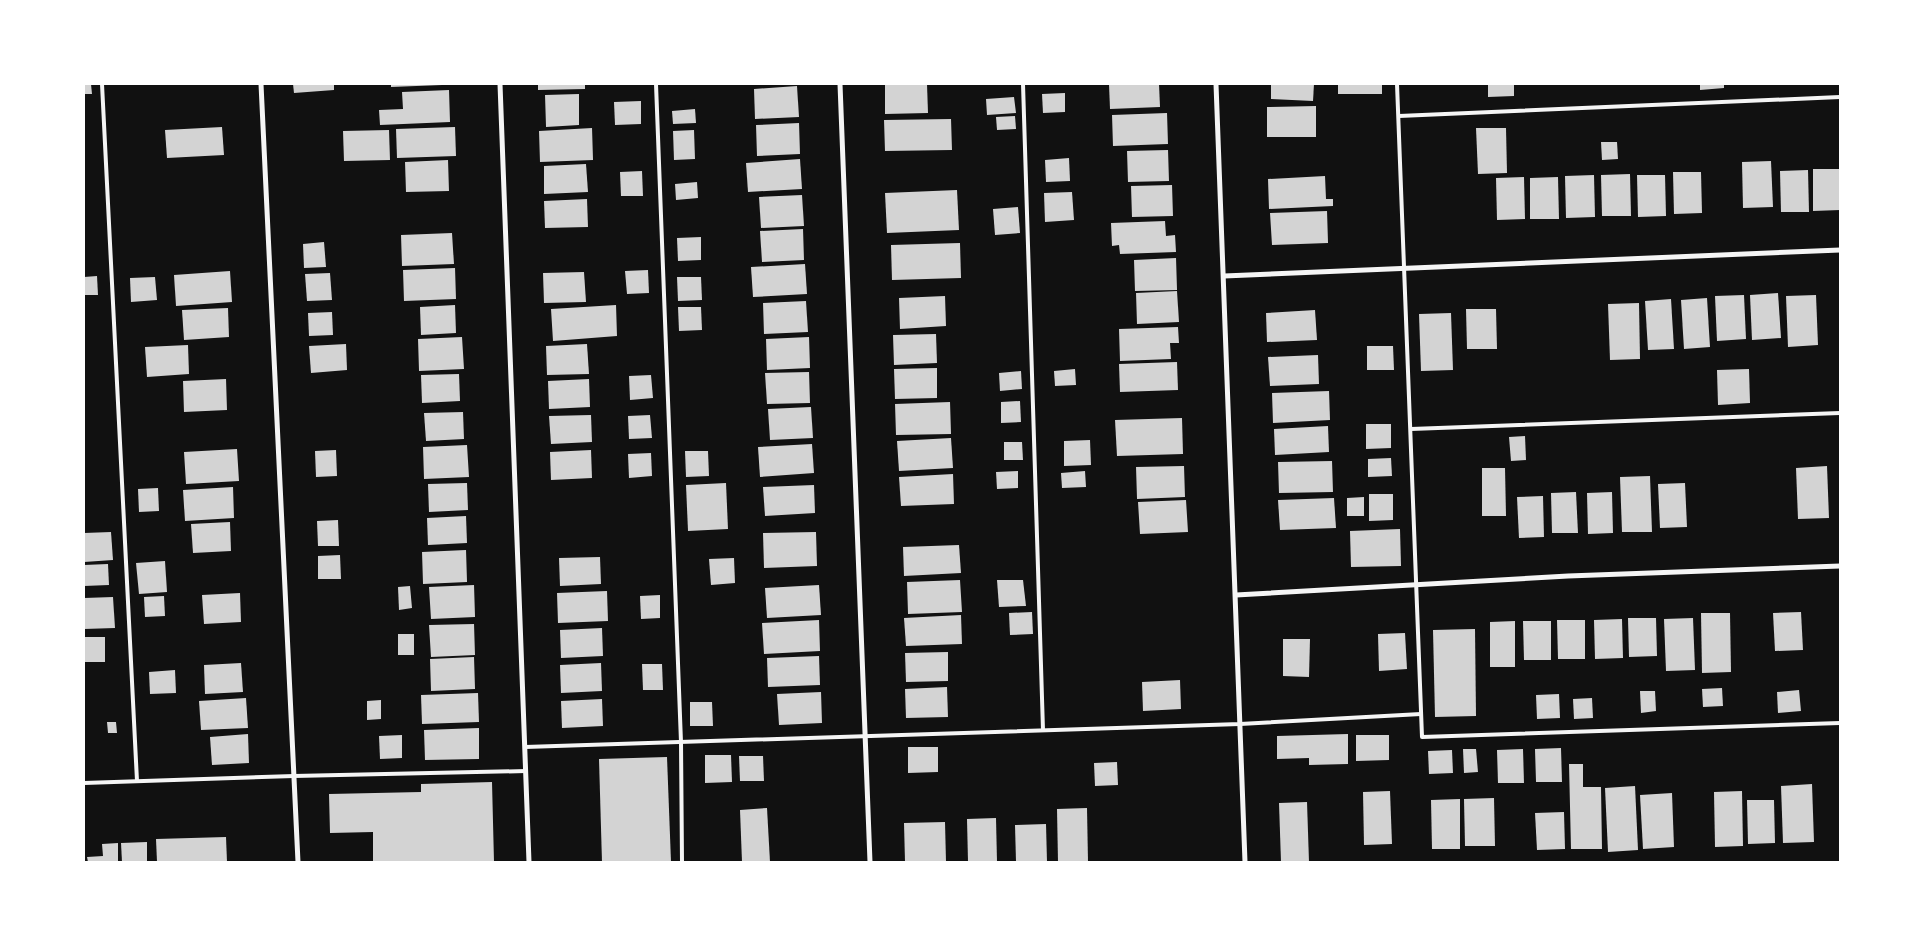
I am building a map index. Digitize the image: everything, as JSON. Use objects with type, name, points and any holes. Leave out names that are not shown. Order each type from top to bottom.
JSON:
[{"type":"street","points":[[261,84],[298,862]]},
{"type":"street","points":[[500,84],[529,862]]},
{"type":"street","points":[[840,84],[870,862]]},
{"type":"street","points":[[1216,84],[1245,862]]},
{"type":"street","points":[[1224,276],[1840,250]]},
{"type":"street","points":[[1236,595],[1568,576],[1840,566]]},
{"type":"lane","points":[[102,84],[137,781]]},
{"type":"lane","points":[[656,84],[681,742],[682,862]]},
{"type":"lane","points":[[1023,84],[1043,730]]},
{"type":"lane","points":[[1397,84],[1406,269],[1422,737],[1840,723]]},
{"type":"lane","points":[[1399,116],[1840,97]]},
{"type":"lane","points":[[1411,429],[1840,413]]},
{"type":"lane","points":[[525,747],[1240,724],[1421,714]]},
{"type":"lane","points":[[84,783],[526,771]]},
{"type":"building","points":[[84,84],[91,84],[92,94],[84,94]]},
{"type":"building","points":[[293,84],[334,84],[334,90],[294,93]]},
{"type":"building","points":[[391,84],[442,84],[442,85],[391,87]]},
{"type":"building","points":[[538,84],[585,84],[585,89],[538,90]]},
{"type":"building","points":[[885,84],[927,84],[928,113],[885,114]]},
{"type":"building","points":[[1109,84],[1159,84],[1160,107],[1110,109]]},
{"type":"building","points":[[1271,84],[1314,84],[1313,101],[1271,99]]},
{"type":"building","points":[[1338,84],[1382,84],[1382,94],[1338,94]]},
{"type":"building","points":[[1488,84],[1514,84],[1514,96],[1488,97]]},
{"type":"building","points":[[1700,84],[1724,84],[1724,88],[1700,90]]},
{"type":"building","points":[[797,86],[799,117],[755,119],[754,89]]},
{"type":"building","points":[[449,90],[450,122],[380,125],[379,110],[403,109],[402,92]]},
{"type":"building","points":[[1065,93],[1065,112],[1043,113],[1042,94]]},
{"type":"building","points":[[579,94],[579,125],[546,127],[545,95]]},
{"type":"building","points":[[1014,97],[1016,113],[987,115],[986,99]]},
{"type":"building","points":[[641,101],[641,124],[615,125],[614,102]]},
{"type":"building","points":[[1316,106],[1316,137],[1267,137],[1267,107]]},
{"type":"building","points":[[695,109],[696,123],[673,124],[672,111]]},
{"type":"building","points":[[1167,113],[1168,144],[1113,146],[1112,115]]},
{"type":"building","points":[[1015,116],[1016,129],[997,130],[996,117]]},
{"type":"building","points":[[951,119],[952,150],[885,151],[884,120]]},
{"type":"building","points":[[799,123],[800,154],[757,156],[756,125]]},
{"type":"building","points":[[222,127],[224,155],[167,158],[165,130]]},
{"type":"building","points":[[455,127],[456,156],[397,158],[396,129]]},
{"type":"building","points":[[592,128],[593,160],[540,162],[539,131]]},
{"type":"building","points":[[1476,128],[1506,128],[1507,173],[1478,174]]},
{"type":"building","points":[[389,130],[390,160],[344,161],[343,131]]},
{"type":"building","points":[[694,130],[695,159],[674,160],[673,131]]},
{"type":"building","points":[[1601,142],[1617,142],[1618,159],[1602,160]]},
{"type":"building","points":[[1168,150],[1169,181],[1128,182],[1127,151]]},
{"type":"building","points":[[1069,158],[1070,181],[1046,182],[1045,160]]},
{"type":"building","points":[[800,159],[802,189],[748,192],[746,163]]},
{"type":"building","points":[[448,160],[449,191],[406,192],[405,162]]},
{"type":"building","points":[[1771,161],[1773,207],[1743,208],[1742,162]]},
{"type":"building","points":[[586,164],[588,192],[544,194],[544,166]]},
{"type":"building","points":[[1813,169],[1840,169],[1840,210],[1813,211]]},
{"type":"building","points":[[1808,170],[1809,212],[1781,212],[1780,171]]},
{"type":"building","points":[[642,171],[643,196],[621,196],[620,172]]},
{"type":"building","points":[[1673,172],[1701,172],[1702,213],[1674,214]]},
{"type":"building","points":[[1630,174],[1631,216],[1602,216],[1601,175]]},
{"type":"building","points":[[1594,175],[1595,217],[1566,218],[1565,176]]},
{"type":"building","points":[[1637,175],[1665,175],[1666,216],[1638,217]]},
{"type":"building","points":[[1325,176],[1326,199],[1333,199],[1333,206],[1269,209],[1268,179]]},
{"type":"building","points":[[1524,177],[1525,219],[1497,220],[1496,178]]},
{"type":"building","points":[[1558,177],[1559,219],[1530,219],[1530,178]]},
{"type":"building","points":[[697,182],[698,198],[676,200],[675,184]]},
{"type":"building","points":[[1172,185],[1173,216],[1132,217],[1131,186]]},
{"type":"building","points":[[957,190],[959,230],[887,233],[885,193]]},
{"type":"building","points":[[1072,192],[1074,220],[1045,222],[1044,193]]},
{"type":"building","points":[[802,195],[804,226],[761,228],[759,197]]},
{"type":"building","points":[[587,199],[588,227],[545,228],[544,201]]},
{"type":"building","points":[[1018,207],[1020,233],[995,235],[993,209]]},
{"type":"building","points":[[1327,211],[1328,243],[1272,245],[1270,213]]},
{"type":"building","points":[[1165,221],[1166,236],[1175,235],[1176,252],[1120,254],[1119,245],[1112,246],[1111,223]]},
{"type":"building","points":[[803,229],[804,260],[762,262],[760,231]]},
{"type":"building","points":[[452,233],[454,264],[402,266],[401,235]]},
{"type":"building","points":[[701,237],[701,260],[678,261],[677,238]]},
{"type":"building","points":[[324,242],[326,267],[304,268],[303,244]]},
{"type":"building","points":[[960,243],[961,278],[892,280],[891,245]]},
{"type":"building","points":[[1176,258],[1177,290],[1135,291],[1134,260]]},
{"type":"building","points":[[805,264],[807,294],[753,297],[751,267]]},
{"type":"building","points":[[455,268],[456,299],[404,301],[403,270]]},
{"type":"building","points":[[648,270],[649,293],[627,294],[625,271]]},
{"type":"building","points":[[230,271],[232,302],[176,306],[174,275]]},
{"type":"building","points":[[584,272],[586,302],[544,303],[543,273]]},
{"type":"building","points":[[330,273],[332,300],[307,301],[305,274]]},
{"type":"building","points":[[97,276],[98,295],[84,295],[84,277]]},
{"type":"building","points":[[155,277],[157,300],[131,302],[130,278]]},
{"type":"building","points":[[677,277],[701,277],[702,300],[678,301]]},
{"type":"building","points":[[1177,291],[1179,322],[1137,324],[1136,293]]},
{"type":"building","points":[[1778,293],[1781,338],[1752,340],[1750,295]]},
{"type":"building","points":[[1744,295],[1746,339],[1717,341],[1715,296]]},
{"type":"building","points":[[1816,295],[1818,345],[1788,347],[1786,296]]},
{"type":"building","points":[[945,296],[946,326],[900,329],[899,298]]},
{"type":"building","points":[[1707,298],[1710,347],[1684,349],[1681,300]]},
{"type":"building","points":[[1671,299],[1674,349],[1648,350],[1645,301]]},
{"type":"building","points":[[806,301],[808,332],[764,334],[763,303]]},
{"type":"building","points":[[1639,303],[1640,359],[1610,360],[1608,304]]},
{"type":"building","points":[[455,305],[456,333],[421,335],[420,307]]},
{"type":"building","points":[[616,305],[617,336],[553,341],[551,309]]},
{"type":"building","points":[[678,307],[701,307],[702,330],[679,331]]},
{"type":"building","points":[[228,308],[229,337],[184,340],[182,310]]},
{"type":"building","points":[[1466,309],[1496,309],[1497,349],[1467,349]]},
{"type":"building","points":[[1315,310],[1317,340],[1267,342],[1266,313]]},
{"type":"building","points":[[332,312],[333,335],[309,336],[308,313]]},
{"type":"building","points":[[1451,313],[1453,370],[1421,371],[1419,314]]},
{"type":"building","points":[[1178,327],[1179,343],[1170,343],[1171,359],[1120,361],[1119,329]]},
{"type":"building","points":[[936,334],[937,363],[894,365],[893,335]]},
{"type":"building","points":[[462,337],[464,369],[419,371],[418,339]]},
{"type":"building","points":[[809,337],[810,368],[767,370],[766,339]]},
{"type":"building","points":[[346,344],[347,370],[311,373],[309,346]]},
{"type":"building","points":[[587,344],[589,374],[547,375],[546,346]]},
{"type":"building","points":[[188,345],[189,374],[147,377],[145,347]]},
{"type":"building","points":[[1367,346],[1393,346],[1394,370],[1367,370]]},
{"type":"building","points":[[1318,355],[1319,384],[1270,386],[1268,357]]},
{"type":"building","points":[[1177,362],[1178,390],[1120,392],[1119,364]]},
{"type":"building","points":[[937,368],[937,398],[895,399],[894,369]]},
{"type":"building","points":[[1075,369],[1076,385],[1055,386],[1054,371]]},
{"type":"building","points":[[1749,369],[1750,403],[1718,405],[1717,370]]},
{"type":"building","points":[[1021,371],[1022,389],[1000,391],[999,373]]},
{"type":"building","points":[[809,372],[810,403],[767,404],[765,373]]},
{"type":"building","points":[[459,374],[460,401],[422,403],[421,375]]},
{"type":"building","points":[[651,375],[653,398],[630,400],[629,376]]},
{"type":"building","points":[[226,379],[227,410],[184,412],[183,381]]},
{"type":"building","points":[[589,379],[590,407],[549,409],[548,381]]},
{"type":"building","points":[[1329,391],[1330,420],[1273,423],[1272,393]]},
{"type":"building","points":[[1020,401],[1021,422],[1001,423],[1001,402]]},
{"type":"building","points":[[950,402],[951,434],[896,435],[895,404]]},
{"type":"building","points":[[811,407],[813,438],[770,440],[768,409]]},
{"type":"building","points":[[463,412],[464,439],[426,441],[424,413]]},
{"type":"building","points":[[591,415],[592,442],[551,444],[549,416]]},
{"type":"building","points":[[650,415],[652,438],[629,439],[628,416]]},
{"type":"building","points":[[1182,418],[1183,454],[1117,456],[1115,420]]},
{"type":"building","points":[[1366,424],[1391,424],[1391,448],[1366,449]]},
{"type":"building","points":[[1328,426],[1329,452],[1275,455],[1274,429]]},
{"type":"building","points":[[1525,436],[1526,460],[1511,461],[1509,437]]},
{"type":"building","points":[[951,438],[953,468],[899,471],[897,441]]},
{"type":"building","points":[[1090,440],[1091,465],[1064,466],[1064,441]]},
{"type":"building","points":[[1004,442],[1022,442],[1023,460],[1004,460]]},
{"type":"building","points":[[812,444],[814,473],[760,477],[758,447]]},
{"type":"building","points":[[467,445],[469,477],[424,479],[423,447]]},
{"type":"building","points":[[237,449],[239,481],[186,484],[184,452]]},
{"type":"building","points":[[336,450],[337,476],[316,477],[315,451]]},
{"type":"building","points":[[591,450],[592,478],[551,480],[550,452]]},
{"type":"building","points":[[685,451],[708,451],[709,476],[686,477]]},
{"type":"building","points":[[651,453],[652,476],[629,478],[628,454]]},
{"type":"building","points":[[1391,458],[1392,476],[1368,477],[1368,459]]},
{"type":"building","points":[[1332,461],[1333,492],[1279,493],[1278,462]]},
{"type":"building","points":[[1184,466],[1185,497],[1137,499],[1136,467]]},
{"type":"building","points":[[1827,466],[1829,518],[1798,519],[1796,468]]},
{"type":"building","points":[[1482,468],[1505,468],[1506,516],[1482,516]]},
{"type":"building","points":[[1018,471],[1018,488],[997,489],[996,472]]},
{"type":"building","points":[[1085,471],[1086,487],[1062,488],[1061,473]]},
{"type":"building","points":[[953,474],[954,504],[901,506],[899,477]]},
{"type":"building","points":[[1650,476],[1652,532],[1622,532],[1620,477]]},
{"type":"building","points":[[467,483],[468,510],[429,512],[428,484]]},
{"type":"building","points":[[726,483],[728,529],[688,531],[686,485]]},
{"type":"building","points":[[1685,483],[1687,527],[1660,528],[1658,484]]},
{"type":"building","points":[[814,485],[815,513],[765,516],[763,487]]},
{"type":"building","points":[[233,487],[234,518],[185,521],[183,490]]},
{"type":"building","points":[[158,488],[159,511],[139,512],[138,489]]},
{"type":"building","points":[[1576,492],[1578,533],[1552,533],[1551,493]]},
{"type":"building","points":[[1612,492],[1613,533],[1588,534],[1587,493]]},
{"type":"building","points":[[1369,494],[1393,494],[1393,520],[1369,521]]},
{"type":"building","points":[[1543,496],[1544,537],[1519,538],[1517,497]]},
{"type":"building","points":[[1364,497],[1364,516],[1347,516],[1347,498]]},
{"type":"building","points":[[1334,498],[1336,528],[1280,530],[1278,500]]},
{"type":"building","points":[[1186,500],[1188,532],[1140,534],[1138,502]]},
{"type":"building","points":[[466,516],[467,543],[428,545],[427,518]]},
{"type":"building","points":[[338,520],[339,546],[318,546],[317,521]]},
{"type":"building","points":[[230,522],[231,551],[193,553],[191,524]]},
{"type":"building","points":[[1400,529],[1401,566],[1351,567],[1350,531]]},
{"type":"building","points":[[111,532],[113,560],[84,562],[84,533]]},
{"type":"building","points":[[816,532],[817,566],[764,568],[763,533]]},
{"type":"building","points":[[959,545],[961,573],[904,576],[903,547]]},
{"type":"building","points":[[466,550],[467,582],[423,584],[422,552]]},
{"type":"building","points":[[340,555],[341,579],[318,579],[318,556]]},
{"type":"building","points":[[600,557],[601,584],[560,586],[559,558]]},
{"type":"building","points":[[734,558],[735,583],[711,585],[709,559]]},
{"type":"building","points":[[165,561],[167,592],[139,594],[136,563]]},
{"type":"building","points":[[108,564],[109,585],[84,586],[84,565]]},
{"type":"building","points":[[960,580],[962,612],[908,614],[907,582]]},
{"type":"building","points":[[997,580],[1023,580],[1026,606],[999,607]]},
{"type":"building","points":[[474,585],[475,617],[431,619],[429,587]]},
{"type":"building","points":[[819,585],[821,615],[767,618],[765,588]]},
{"type":"building","points":[[410,586],[412,608],[399,610],[398,587]]},
{"type":"building","points":[[607,591],[608,621],[558,623],[557,593]]},
{"type":"building","points":[[240,593],[241,622],[204,624],[202,595]]},
{"type":"building","points":[[660,595],[660,618],[641,619],[640,596]]},
{"type":"building","points":[[164,596],[165,616],[145,617],[144,597]]},
{"type":"building","points":[[113,597],[115,628],[84,629],[84,598]]},
{"type":"building","points":[[1032,612],[1033,634],[1010,635],[1009,613]]},
{"type":"building","points":[[1801,612],[1803,650],[1775,651],[1773,613]]},
{"type":"building","points":[[1701,613],[1730,613],[1731,672],[1702,673]]},
{"type":"building","points":[[961,615],[962,644],[906,646],[904,618]]},
{"type":"building","points":[[1628,618],[1656,618],[1657,656],[1629,657]]},
{"type":"building","points":[[1693,618],[1695,670],[1666,671],[1664,619]]},
{"type":"building","points":[[1622,619],[1623,658],[1595,659],[1594,620]]},
{"type":"building","points":[[819,620],[820,651],[764,654],[762,623]]},
{"type":"building","points":[[1557,620],[1585,620],[1585,659],[1558,659]]},
{"type":"building","points":[[1515,621],[1515,667],[1490,667],[1490,622]]},
{"type":"building","points":[[1523,621],[1551,621],[1551,660],[1524,660]]},
{"type":"building","points":[[474,624],[475,655],[431,657],[429,625]]},
{"type":"building","points":[[602,628],[603,656],[561,658],[560,630]]},
{"type":"building","points":[[1475,629],[1476,716],[1435,717],[1433,630]]},
{"type":"building","points":[[1405,633],[1407,669],[1379,671],[1378,634]]},
{"type":"building","points":[[398,634],[414,634],[414,655],[398,655]]},
{"type":"building","points":[[84,637],[105,637],[105,662],[84,662]]},
{"type":"building","points":[[1283,639],[1310,639],[1309,677],[1283,676]]},
{"type":"building","points":[[948,652],[948,681],[906,682],[905,653]]},
{"type":"building","points":[[819,656],[820,685],[768,687],[767,658]]},
{"type":"building","points":[[474,657],[475,689],[431,691],[430,659]]},
{"type":"building","points":[[241,663],[243,692],[205,694],[204,665]]},
{"type":"building","points":[[601,663],[602,691],[561,693],[560,665]]},
{"type":"building","points":[[642,664],[662,664],[663,690],[643,690]]},
{"type":"building","points":[[175,670],[176,693],[150,694],[149,672]]},
{"type":"building","points":[[1180,680],[1181,709],[1143,711],[1142,682]]},
{"type":"building","points":[[947,687],[948,717],[906,718],[905,689]]},
{"type":"building","points":[[1722,688],[1723,706],[1703,707],[1702,689]]},
{"type":"building","points":[[1799,690],[1801,711],[1778,713],[1777,692]]},
{"type":"building","points":[[1640,691],[1655,691],[1656,711],[1641,713]]},
{"type":"building","points":[[821,692],[822,723],[779,725],[777,694]]},
{"type":"building","points":[[478,693],[479,722],[422,724],[421,695]]},
{"type":"building","points":[[1559,694],[1560,718],[1537,719],[1536,695]]},
{"type":"building","points":[[246,698],[248,728],[201,730],[199,701]]},
{"type":"building","points":[[1592,698],[1593,718],[1574,719],[1573,699]]},
{"type":"building","points":[[602,699],[603,726],[562,728],[561,701]]},
{"type":"building","points":[[381,700],[381,719],[367,720],[367,701]]},
{"type":"building","points":[[690,702],[712,702],[713,726],[690,726]]},
{"type":"building","points":[[107,722],[116,722],[117,733],[108,733]]},
{"type":"building","points":[[479,728],[479,759],[425,760],[424,730]]},
{"type":"building","points":[[248,734],[249,763],[212,765],[210,737]]},
{"type":"building","points":[[1348,734],[1348,764],[1309,765],[1309,758],[1277,759],[1277,736]]},
{"type":"building","points":[[402,735],[402,758],[380,759],[379,736]]},
{"type":"building","points":[[1356,735],[1389,735],[1389,760],[1356,761]]},
{"type":"building","points":[[908,747],[938,747],[938,772],[908,773]]},
{"type":"building","points":[[1561,748],[1562,782],[1536,782],[1535,749]]},
{"type":"building","points":[[1463,749],[1476,749],[1478,772],[1464,773]]},
{"type":"building","points":[[1523,749],[1524,783],[1498,783],[1497,750]]},
{"type":"building","points":[[1452,750],[1453,773],[1429,774],[1428,751]]},
{"type":"building","points":[[705,755],[731,755],[732,782],[705,783]]},
{"type":"building","points":[[739,756],[763,756],[764,781],[740,781]]},
{"type":"building","points":[[667,757],[671,862],[602,862],[599,759]]},
{"type":"building","points":[[1117,762],[1118,785],[1095,786],[1094,763]]},
{"type":"building","points":[[1569,764],[1583,764],[1583,787],[1601,787],[1602,849],[1571,849]]},
{"type":"building","points":[[492,782],[494,862],[373,862],[373,832],[330,833],[329,794],[421,792],[421,784]]},
{"type":"building","points":[[1812,784],[1814,842],[1783,843],[1781,786]]},
{"type":"building","points":[[1635,786],[1638,850],[1608,852],[1605,788]]},
{"type":"building","points":[[1390,791],[1392,844],[1364,845],[1363,792]]},
{"type":"building","points":[[1742,791],[1743,846],[1715,847],[1714,792]]},
{"type":"building","points":[[1672,793],[1674,847],[1643,849],[1640,795]]},
{"type":"building","points":[[1494,798],[1495,846],[1465,846],[1464,799]]},
{"type":"building","points":[[1460,799],[1460,849],[1432,849],[1431,800]]},
{"type":"building","points":[[1747,800],[1774,800],[1775,843],[1748,844]]},
{"type":"building","points":[[1307,802],[1309,862],[1281,862],[1279,803]]},
{"type":"building","points":[[767,808],[770,862],[742,862],[740,810]]},
{"type":"building","points":[[1087,808],[1088,862],[1058,862],[1057,809]]},
{"type":"building","points":[[1564,812],[1565,849],[1537,850],[1535,813]]},
{"type":"building","points":[[996,818],[997,862],[968,862],[967,819]]},
{"type":"building","points":[[945,822],[946,862],[905,862],[904,823]]},
{"type":"building","points":[[1046,824],[1047,862],[1016,862],[1015,825]]},
{"type":"building","points":[[226,837],[227,862],[157,862],[156,839]]},
{"type":"building","points":[[147,842],[147,862],[122,862],[121,843]]},
{"type":"building","points":[[118,843],[118,862],[88,862],[87,857],[103,856],[102,844]]}]
